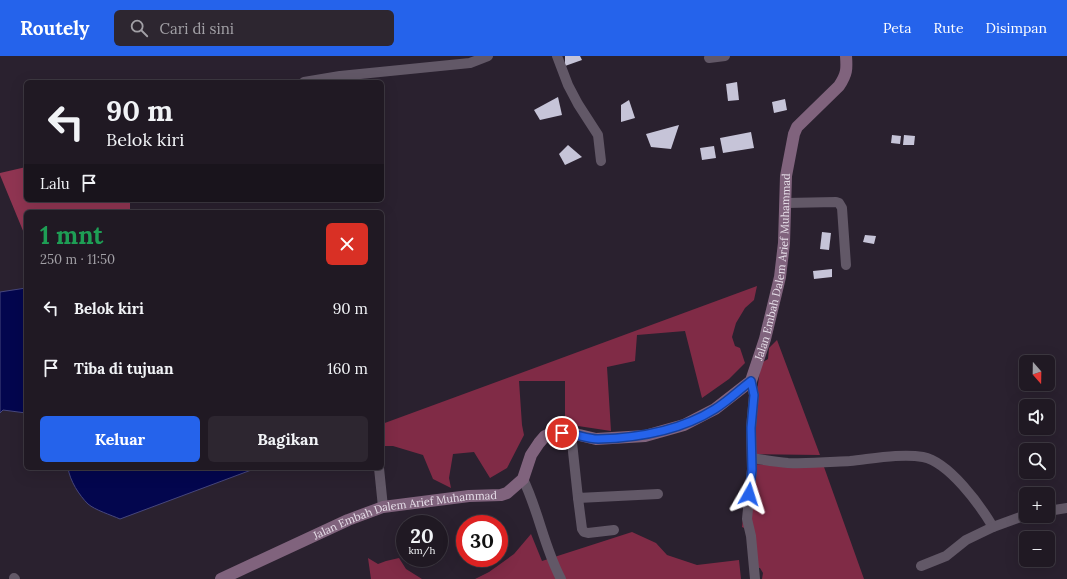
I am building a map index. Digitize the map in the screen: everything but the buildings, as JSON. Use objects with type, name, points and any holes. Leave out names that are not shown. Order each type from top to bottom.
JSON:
[{"type":"street","points":[[316,80],[340,76],[470,63],[488,56]]},
{"type":"street","points":[[557,56],[568,85],[578,104],[598,135],[601,161]]},
{"type":"street","points":[[710,58],[725,56]]},
{"type":"street","name":"Jalan Embah Dalem Arief Muhammad","points":[[751,381],[765,339],[780,277],[786,203],[786,176],[796,130],[844,79],[847,69],[846,56]]},
{"type":"street","points":[[786,203],[839,203],[842,208],[846,265]]},
{"type":"street","points":[[561,579],[548,552],[534,503],[523,479],[531,455],[539,442],[545,436],[554,432],[571,433],[596,439],[645,436],[684,425],[715,409],[751,381],[754,395],[751,428],[752,470],[747,519],[751,536],[755,579]]},
{"type":"street","points":[[571,433],[582,529],[584,532],[614,530]]},
{"type":"street","points":[[752,458],[789,463],[838,462],[876,457],[924,457],[940,465],[957,479],[969,492],[993,527]]},
{"type":"street","points":[[379,470],[383,507]]},
{"type":"street","name":"Jalan Embah Dalem Arief Muhammad","points":[[224,578],[348,520],[383,507],[469,496],[501,496],[507,493],[523,479]]},
{"type":"street","points":[[578,498],[658,494]]},
{"type":"street","points":[[1055,510],[1067,508]]},
{"type":"street","points":[[921,566],[946,556],[966,540],[993,527],[1019,518]]},
{"type":"shaded area","points":[[24,167],[24,202],[130,202],[130,210],[24,210],[24,233],[0,173]]},
{"type":"shaded area","points":[[757,286],[754,300],[745,308],[736,323],[732,337],[735,346],[740,348],[745,363],[729,379],[702,398],[685,331],[637,335],[635,361],[607,367],[611,431],[565,424],[565,381],[519,381],[524,435],[507,468],[490,478],[474,452],[453,454],[449,478],[451,488],[433,479],[423,455],[393,446],[384,446],[384,423]]},
{"type":"shaded area","points":[[24,288],[24,413],[3,410],[0,413],[0,292]]},
{"type":"shaded area","points":[[777,340],[820,455],[748,454],[761,363],[768,359],[769,348]]},
{"type":"shaded area","points":[[750,464],[824,467],[864,579],[762,579],[763,573],[760,568],[749,567],[751,531],[742,527]]},
{"type":"shaded area","points":[[69,470],[251,470],[120,519],[88,504],[75,488]]},
{"type":"shaded area","points":[[632,532],[656,543],[667,555],[697,565],[739,560],[741,579],[475,579],[496,567],[508,567],[508,558],[514,554],[531,534],[542,561]]},
{"type":"shaded area","points":[[368,558],[378,564],[396,559],[396,567],[405,567],[422,579],[371,579]]},
{"type":"route","points":[[562,433],[571,433],[596,439],[645,436],[684,425],[715,409],[751,381],[754,395],[751,428],[752,470],[749,494]]}]
